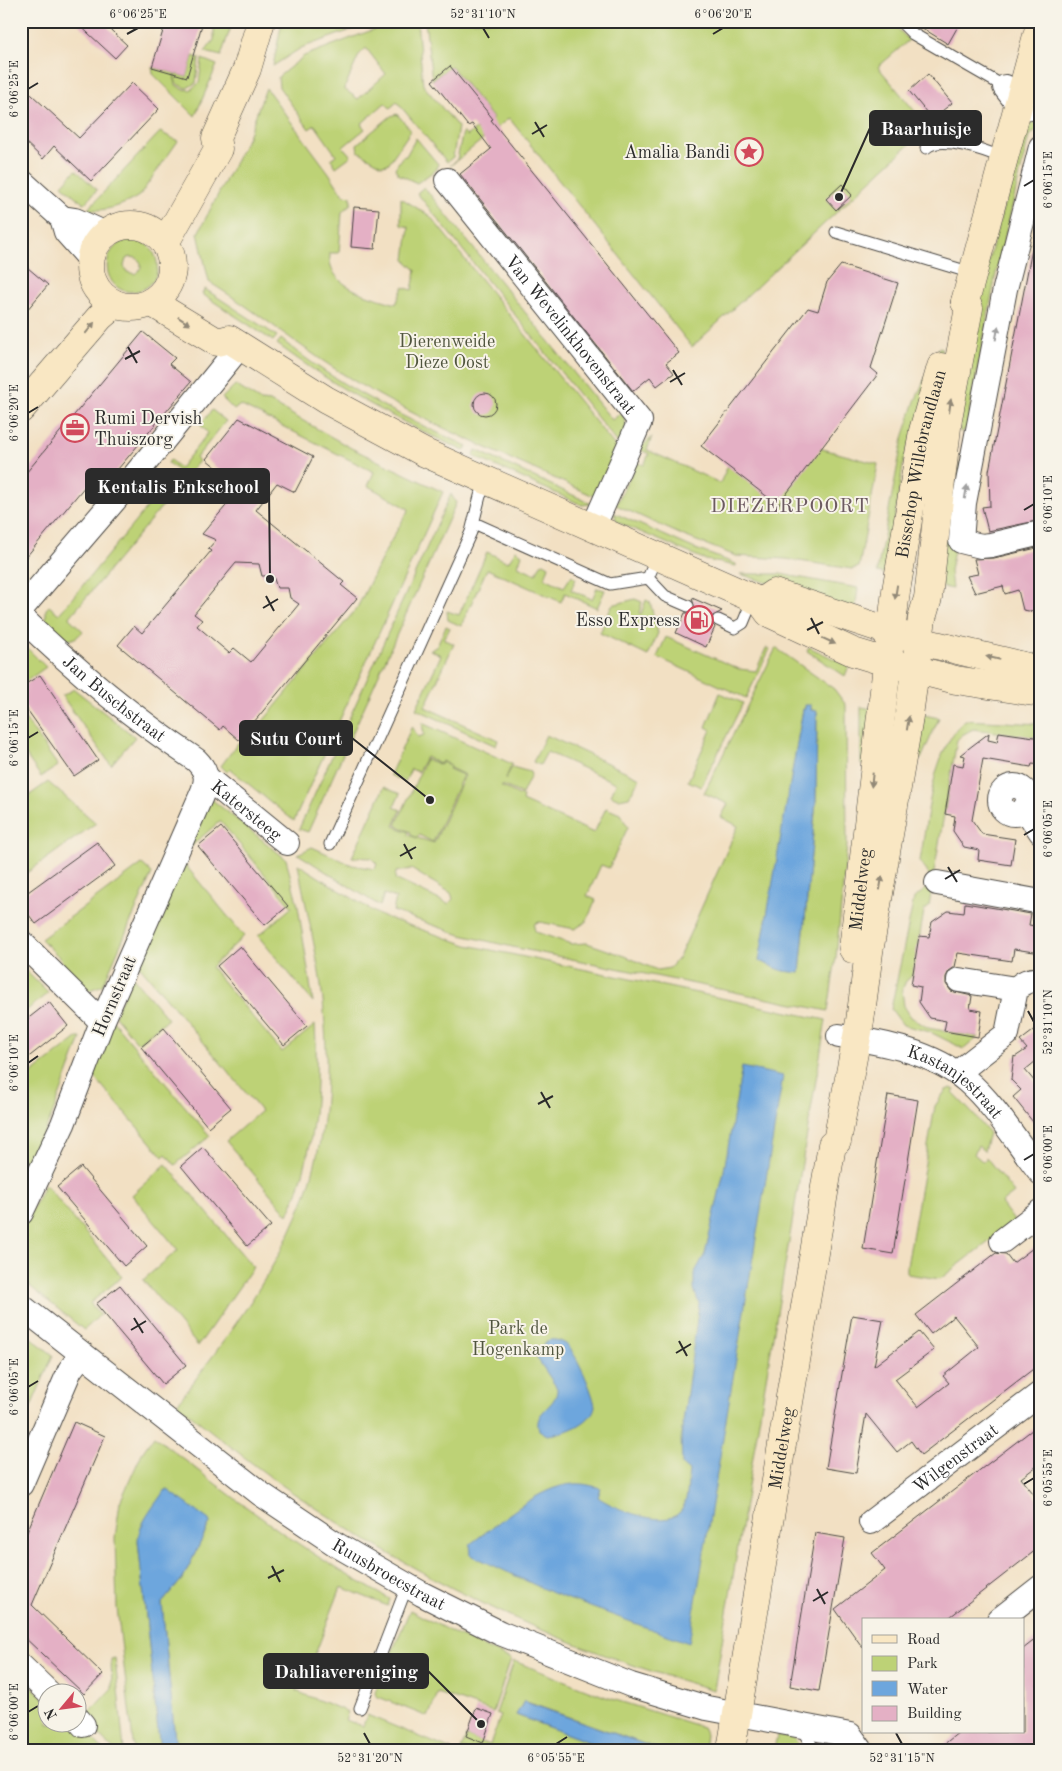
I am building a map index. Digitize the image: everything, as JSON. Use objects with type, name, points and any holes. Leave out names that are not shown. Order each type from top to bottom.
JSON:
[{"type":"main road","points":[[155,235],[170,203],[205,142],[216,138],[247,69],[261,21]]},
{"type":"main road","name":"Bisschop Willebrandlaan","points":[[919,640],[922,618],[931,583],[944,455],[953,389],[969,308],[965,302],[1041,21]]},
{"type":"main road","points":[[21,384],[91,297],[106,295],[134,307],[160,293],[172,262],[155,235],[125,226],[106,234],[98,243],[91,260],[91,274],[106,295]]},
{"type":"main road","points":[[160,293],[192,305],[227,328],[234,343],[298,384],[354,416],[423,452],[593,528],[653,567],[757,601],[769,613],[853,652],[956,680],[1041,693]]},
{"type":"main road","points":[[21,409],[100,317],[106,295]]},
{"type":"main road","name":"Bisschop Willebrandlaan","points":[[890,632],[923,431],[958,305],[965,302]]},
{"type":"main road","points":[[757,601],[774,594],[890,632],[1041,670]]},
{"type":"main road","name":"Middelweg","points":[[848,1037],[851,961],[890,632]]},
{"type":"main road","name":"Middelweg","points":[[731,1750],[832,1145],[827,1139],[831,1085],[848,1037],[867,961],[919,640]]},
{"type":"street","points":[[1041,147],[1005,289],[964,503],[961,541],[982,546],[1041,533]]},
{"type":"street","name":"Van Wevelinkhovenstraat","points":[[447,180],[640,421],[593,528]]},
{"type":"street","points":[[21,181],[62,218],[66,232],[91,260]]},
{"type":"street","points":[[62,218],[75,220],[106,234]]},
{"type":"street","points":[[21,609],[123,490],[234,343]]},
{"type":"street","name":"Bisschop Willebrandlaan","points":[[944,455],[977,433]]},
{"type":"street","name":"Jan Buschstraat","points":[[21,617],[80,671],[124,707],[196,760],[203,768],[207,778]]},
{"type":"street","name":"Katersteeg","points":[[207,778],[287,843]]},
{"type":"street","name":"Hornstraat","points":[[21,1214],[63,1124],[102,1022],[202,796],[207,778]]},
{"type":"street","points":[[1025,808],[1041,832]]},
{"type":"street","points":[[937,883],[1041,902]]},
{"type":"street","points":[[21,942],[102,1022]]},
{"type":"street","points":[[959,980],[1016,989]]},
{"type":"street","points":[[957,1073],[1007,1034],[1016,989],[1026,981],[1041,980]]},
{"type":"street","name":"Kastanjestraat","points":[[848,1037],[886,1044],[920,1054],[957,1073],[983,1097],[1041,1173]]},
{"type":"street","points":[[1002,1241],[1041,1211]]},
{"type":"street","name":"Ruusbroecstraat","points":[[21,1306],[261,1494],[308,1527],[407,1586],[500,1633],[597,1674],[663,1696],[738,1715],[858,1737]]},
{"type":"street","points":[[21,1484],[70,1370],[82,1354]]},
{"type":"street","name":"Wilgenstraat","points":[[871,1522],[1041,1393]]},
{"type":"street","points":[[1002,1618],[1041,1587]]},
{"type":"street","points":[[21,1666],[40,1684]]},
{"type":"lane","points":[[900,21],[913,34],[1021,100]]},
{"type":"lane","points":[[926,148],[932,143],[942,142],[976,148],[1003,158]]},
{"type":"lane","points":[[836,232],[972,273]]},
{"type":"lane","points":[[330,844],[474,523],[480,496],[488,481]]},
{"type":"lane","points":[[474,523],[610,584],[653,567],[664,596],[688,606]]},
{"type":"lane","points":[[718,620],[736,628],[743,624],[757,601]]},
{"type":"lane","points":[[360,1708],[407,1586]]},
{"type":"lane","points":[[800,1726],[814,1750]]},
{"type":"green space","points":[[214,21],[233,21],[221,56],[205,52],[214,40]]},
{"type":"green space","points":[[282,21],[376,21],[301,48],[273,66]]},
{"type":"green space","points":[[396,21],[417,21],[423,85],[458,127],[453,157],[447,162],[397,102],[390,108],[385,103],[361,124],[365,129],[343,147],[351,156],[336,167],[331,159],[336,155],[315,125],[309,129],[279,87],[278,77],[304,56]],"holes":[[[366,48],[386,74],[358,99],[344,89],[359,55]]]},
{"type":"green space","points":[[425,21],[890,21],[909,40],[878,67],[928,127],[692,347],[509,118],[450,166],[457,159],[463,132],[467,136],[476,129],[478,131],[493,118],[451,66],[432,80]]},
{"type":"green space","points":[[193,56],[199,58],[196,83],[187,88],[177,84],[175,74],[187,77]]},
{"type":"green space","points":[[202,59],[217,65],[195,116],[153,74],[152,67],[174,73],[176,85],[182,89],[190,90],[199,83]]},
{"type":"green space","name":"Dierenweide Dieze Oost","points":[[266,88],[343,195],[351,196],[351,204],[342,212],[339,253],[330,253],[331,265],[335,275],[352,289],[396,304],[403,287],[412,290],[416,270],[405,260],[409,227],[401,225],[401,198],[430,216],[619,451],[598,498],[447,430],[359,384],[209,282],[198,233],[247,139]]},
{"type":"green space","points":[[397,114],[410,129],[410,132],[388,164],[382,165],[358,151],[357,144],[391,116]]},
{"type":"green space","points":[[1027,122],[1037,124],[1039,129],[1029,136],[996,274],[969,413],[976,414],[973,424],[962,432],[959,431],[969,331]]},
{"type":"green space","points":[[160,132],[178,141],[140,195],[129,202],[115,207],[101,210],[88,209]]},
{"type":"green space","points":[[416,138],[438,164],[437,169],[417,183],[398,174],[395,168],[402,157],[406,156]]},
{"type":"green space","points":[[76,170],[97,190],[84,204],[62,185]]},
{"type":"green space","points":[[424,187],[612,420],[621,413],[626,425],[621,447],[417,193]]},
{"type":"green space","points":[[128,240],[139,241],[148,246],[154,253],[157,271],[154,280],[147,287],[137,291],[126,291],[117,287],[111,280],[107,262],[117,245]],"holes":[[[131,257],[137,258],[141,263],[141,268],[135,274],[127,272],[124,266],[126,259]]]},
{"type":"green space","points":[[205,289],[277,336],[273,341],[202,294]]},
{"type":"green space","points":[[281,339],[324,371],[370,399],[418,424],[467,446],[464,451],[345,390],[277,344]]},
{"type":"green space","points":[[939,347],[942,348],[939,360],[904,459],[886,574],[877,572],[903,438],[915,401]]},
{"type":"green space","points":[[235,385],[261,401],[270,402],[351,448],[443,492],[294,821],[230,769],[227,772],[221,766],[238,743],[244,744],[357,608],[409,509],[368,486],[374,472],[240,405],[234,410],[222,398]]},
{"type":"green space","points":[[212,410],[226,421],[196,458],[199,461],[186,477],[168,463],[170,460],[180,468],[208,433],[200,425]]},
{"type":"green space","points":[[745,428],[878,464],[859,567],[852,569],[786,559],[736,556],[684,536],[616,505],[637,462],[644,465],[649,454],[639,449],[652,437],[647,450],[720,483]]},
{"type":"green space","points":[[476,450],[590,504],[582,505],[473,456]]},
{"type":"green space","points":[[963,450],[955,545],[950,571],[952,589],[938,586],[943,540],[951,517]]},
{"type":"green space","points":[[161,472],[178,487],[69,618],[83,631],[77,637],[70,640],[55,636],[57,632],[46,620],[46,609],[49,606],[59,614],[168,482],[159,474]]},
{"type":"green space","points":[[451,494],[456,503],[308,832],[299,829]]},
{"type":"green space","points":[[614,513],[693,548],[736,564],[736,566],[706,560],[617,522]]},
{"type":"green space","points":[[516,550],[522,554],[518,566],[536,574],[541,564],[544,563],[549,566],[545,578],[564,587],[572,575],[576,579],[571,590],[592,599],[597,588],[605,590],[597,608],[565,593],[561,602],[487,569],[461,626],[448,620],[447,611],[459,615],[487,552],[508,562]]},
{"type":"green space","points":[[740,574],[780,574],[858,588],[855,611]]},
{"type":"green space","points":[[635,599],[642,602],[639,613],[641,614],[646,600],[650,602],[658,633],[648,656],[600,633],[612,605]]},
{"type":"green space","points":[[446,626],[450,628],[444,639],[454,644],[425,707],[498,740],[496,746],[416,709],[441,655],[430,650],[436,647]]},
{"type":"green space","points":[[666,637],[739,669],[756,671],[766,648],[770,649],[746,698],[657,657]]},
{"type":"green space","points":[[21,642],[46,667],[21,685]]},
{"type":"green space","points":[[809,647],[849,666],[845,676],[807,651]]},
{"type":"green space","points":[[776,648],[834,689],[846,705],[847,845],[836,957],[828,1011],[461,935],[393,911],[396,898],[384,894],[380,906],[298,854],[312,847],[352,865],[375,869],[377,864],[371,858],[352,857],[384,787],[400,794],[394,807],[401,810],[394,826],[409,832],[408,835],[434,843],[465,775],[450,768],[451,765],[442,761],[440,764],[426,757],[418,772],[411,769],[405,782],[390,775],[412,726],[418,737],[424,735],[422,723],[512,764],[505,780],[512,767],[530,772],[531,775],[522,794],[501,786],[523,797],[522,801],[594,833],[606,808],[620,814],[628,827],[609,868],[601,865],[587,896],[596,900],[586,922],[575,929],[540,922],[535,923],[534,928],[536,932],[571,944],[587,943],[625,956],[657,970],[670,968],[679,957],[738,826],[721,817],[728,804],[704,793]],"holes":[[[811,706],[811,710],[817,711],[816,801],[800,973],[760,961],[803,709]],[[411,869],[451,893],[453,899],[448,904],[395,879],[396,872]]]},
{"type":"green space","points":[[74,689],[135,737],[111,765],[62,696]]},
{"type":"green space","points":[[720,693],[743,703],[701,787],[688,781],[711,730],[706,727]]},
{"type":"green space","points":[[861,707],[873,709],[867,766],[861,765]]},
{"type":"green space","points":[[21,713],[58,766],[41,777],[21,748]]},
{"type":"green space","points":[[924,715],[939,718],[921,759],[917,758]]},
{"type":"green space","points":[[965,720],[1041,724],[1041,738],[973,729],[957,740],[933,878],[931,878],[920,861],[933,786],[945,749],[954,733]]},
{"type":"green space","points":[[546,735],[640,778],[629,797],[619,799],[611,795],[616,783],[547,752],[540,765],[533,762]]},
{"type":"green space","points":[[426,759],[441,765],[442,762],[450,766],[449,769],[463,775],[433,842],[419,835],[417,838],[410,834],[411,832],[396,825]]},
{"type":"green space","points":[[48,782],[96,823],[21,877],[21,801]]},
{"type":"green space","points":[[210,798],[286,859],[298,906],[313,1002],[258,936],[292,907],[220,821],[187,850]]},
{"type":"green space","points":[[182,861],[244,936],[211,967],[282,1052],[315,1025],[316,1073],[313,1122],[304,1169],[288,1215],[226,1141],[261,1111],[137,963]]},
{"type":"green space","points":[[142,864],[152,873],[103,985],[87,991],[63,967],[61,959],[41,939]]},
{"type":"green space","name":"Park de Hogenkamp","points":[[298,864],[379,915],[467,945],[826,1020],[714,1690],[608,1656],[556,1636],[504,1614],[405,1563],[275,1480],[177,1404],[215,1353],[268,1274],[297,1218],[315,1166],[320,1143],[325,1096],[325,1024],[318,967]]},
{"type":"green space","points":[[929,887],[932,887],[929,907],[924,911],[913,975],[906,981],[902,990],[904,1006],[911,1017],[928,1028],[978,1037],[964,1049],[930,1032],[903,1025],[891,1009],[914,898]]},
{"type":"green space","points":[[21,966],[48,993],[21,1015]]},
{"type":"green space","points":[[131,975],[168,1019],[138,1043],[115,1016]]},
{"type":"green space","points":[[112,1020],[210,1136],[175,1165],[166,1154],[163,1157],[92,1074]]},
{"type":"green space","points":[[77,1038],[81,1038],[53,1113],[21,1182],[21,1082]]},
{"type":"green space","points":[[951,1088],[955,1090],[953,1093],[989,1133],[984,1151],[978,1146],[974,1154],[982,1161],[986,1160],[986,1157],[1014,1193],[1001,1203],[1015,1222],[940,1279],[907,1274],[907,1266],[935,1106],[946,1090]]},
{"type":"green space","points":[[166,1164],[253,1267],[198,1346],[143,1280],[178,1250],[132,1195]]},
{"type":"green space","points":[[45,1184],[122,1277],[90,1303],[100,1315],[84,1330],[21,1279],[21,1232]]},
{"type":"green space","points":[[21,1330],[53,1355],[21,1430]]},
{"type":"green space","points":[[154,1436],[268,1523],[328,1563],[390,1599],[388,1606],[341,1587],[306,1678],[301,1676],[299,1684],[284,1678],[283,1681],[297,1687],[296,1691],[348,1712],[345,1720],[363,1726],[367,1715],[452,1750],[176,1750],[162,1603],[183,1578],[210,1523],[138,1541],[160,1750],[134,1750],[117,1608],[115,1538],[120,1502],[142,1453]]},
{"type":"green space","points":[[410,1610],[457,1635],[511,1659],[493,1712],[438,1693],[428,1717],[376,1696],[375,1692]]},
{"type":"green space","points":[[115,1658],[124,1750],[114,1750],[88,1725],[88,1714],[112,1688],[111,1659]]},
{"type":"green space","points":[[514,1661],[606,1697],[702,1727],[706,1735],[704,1750],[661,1750],[524,1701],[516,1715],[610,1750],[461,1750],[466,1736],[490,1745],[501,1715],[496,1713]]},
{"type":"green space","points":[[21,1676],[38,1692],[38,1734],[88,1734],[104,1750],[21,1750]]},
{"type":"green space","points":[[777,1735],[793,1737],[803,1750],[774,1749]]},
{"type":"water","points":[[805,705],[811,705],[811,710],[817,711],[816,801],[800,973],[783,971],[759,961]]},
{"type":"water","points":[[742,1067],[783,1076],[689,1643],[552,1593],[471,1555],[470,1544],[533,1498],[561,1486],[581,1484],[601,1488],[598,1497],[605,1502],[626,1511],[651,1518],[663,1519],[672,1517],[683,1508],[689,1471],[682,1465],[681,1437],[699,1304],[694,1289],[694,1274],[705,1254],[723,1176]]},
{"type":"water","points":[[549,1340],[561,1341],[571,1350],[584,1374],[595,1406],[593,1412],[583,1423],[561,1433],[547,1435],[539,1430],[539,1418],[554,1400],[557,1388],[537,1358],[539,1349]]},
{"type":"water","points":[[168,1490],[209,1520],[210,1523],[183,1578],[162,1603],[176,1750],[160,1750],[138,1541],[141,1528],[148,1515],[164,1491]]},
{"type":"water","points":[[524,1701],[661,1750],[610,1750],[516,1715]]},
{"type":"building","points":[[75,21],[101,21],[127,45],[115,58]]},
{"type":"building","points":[[166,21],[203,21],[187,77],[152,67]]},
{"type":"building","points":[[911,21],[961,21],[948,44]]},
{"type":"building","points":[[450,66],[493,119],[491,120],[679,353],[666,363],[674,373],[657,386],[650,377],[633,391],[460,174],[491,149],[472,124],[468,126],[432,81]]},
{"type":"building","points":[[928,74],[952,103],[932,119],[909,91]]},
{"type":"building","points":[[132,83],[159,109],[91,181],[54,146],[43,159],[21,138],[21,85],[79,138]]},
{"type":"building","points":[[842,184],[852,195],[836,210],[826,199]]},
{"type":"building","points":[[354,207],[379,209],[375,249],[351,247]]},
{"type":"building","points":[[1033,244],[1041,244],[1041,416],[1039,426],[1041,427],[1041,520],[988,531],[982,507],[990,506],[989,471]]},
{"type":"building","points":[[21,262],[48,285],[21,317]]},
{"type":"building","points":[[841,265],[898,283],[871,368],[878,374],[778,505],[701,446],[808,308],[818,311],[827,282]]},
{"type":"building","points":[[143,332],[175,358],[169,364],[191,382],[97,494],[86,485],[21,563],[21,479]]},
{"type":"building","points":[[485,393],[493,396],[496,404],[493,412],[485,415],[477,412],[474,404],[477,396]]},
{"type":"building","points":[[239,418],[313,457],[295,492],[277,483],[256,510],[344,582],[341,585],[357,598],[239,740],[223,726],[220,730],[118,645],[134,626],[142,633],[211,551],[208,549],[216,540],[202,534],[231,500],[244,490],[206,459]],"holes":[[[236,563],[259,564],[262,576],[273,576],[277,588],[288,588],[290,598],[299,604],[251,662],[234,648],[229,653],[197,626],[202,620],[194,614]]]},
{"type":"building","points":[[1041,547],[1041,613],[1023,610],[1018,590],[1005,594],[1003,586],[975,593],[967,576],[978,574],[974,559],[994,558]]},
{"type":"building","points":[[692,598],[722,611],[711,617],[712,624],[715,627],[706,647],[676,633],[685,613],[695,609]]},
{"type":"building","points":[[40,675],[98,760],[74,776],[21,701],[21,687]]},
{"type":"building","points":[[999,732],[1041,738],[1041,765],[1032,764],[1031,767],[983,759],[972,820],[982,834],[1015,839],[1011,865],[978,860],[979,850],[964,847],[953,831],[955,816],[945,814],[953,764],[963,766],[965,756],[960,755],[989,733],[988,740],[997,742]]},
{"type":"building","points":[[221,827],[288,906],[265,925],[198,846]]},
{"type":"building","points":[[97,842],[115,866],[36,924],[21,905],[21,897]]},
{"type":"building","points":[[965,903],[1031,914],[1029,925],[1041,927],[1041,953],[1014,949],[1012,961],[958,953],[955,967],[949,971],[946,977],[946,984],[951,991],[972,996],[970,1009],[982,1011],[978,1037],[944,1031],[946,1021],[930,1018],[919,1002],[921,987],[911,985],[919,936],[929,937],[932,922],[948,911],[964,913]]},
{"type":"building","points":[[240,946],[307,1026],[284,1045],[217,966]]},
{"type":"building","points":[[49,1002],[68,1026],[21,1063],[21,1024]]},
{"type":"building","points":[[1041,1025],[1041,1067],[1036,1061],[1025,1070],[1041,1089],[1041,1132],[1013,1097],[1021,1090],[1011,1080],[1014,1056],[1027,1049],[1020,1041]]},
{"type":"building","points":[[164,1028],[231,1108],[208,1127],[141,1047]]},
{"type":"building","points":[[888,1095],[918,1100],[893,1254],[863,1249]]},
{"type":"building","points":[[203,1147],[271,1226],[247,1246],[181,1166]]},
{"type":"building","points":[[81,1167],[147,1246],[124,1266],[57,1187]]},
{"type":"building","points":[[1041,1242],[1041,1363],[921,1455],[911,1441],[897,1452],[866,1414],[856,1473],[826,1468],[852,1315],[883,1320],[874,1366],[919,1332],[934,1350],[895,1379],[918,1407],[949,1383],[943,1376],[979,1347],[954,1316],[931,1334],[916,1315],[996,1253],[1006,1254],[1013,1263]]},
{"type":"building","points":[[120,1285],[186,1365],[163,1384],[96,1304]]},
{"type":"building","points":[[74,1422],[105,1436],[32,1605],[103,1674],[88,1690],[88,1684],[74,1684],[21,1634],[21,1546]]},
{"type":"building","points":[[1041,1423],[1041,1463],[1021,1478],[1041,1503],[1041,1546],[949,1618],[862,1618],[862,1647],[835,1609],[885,1570],[872,1553]]},
{"type":"building","points":[[815,1533],[845,1538],[819,1691],[790,1686]]},
{"type":"building","points":[[1041,1635],[1041,1680],[1037,1684],[1041,1689],[1041,1750],[937,1750],[957,1734],[1024,1734],[1024,1648]]},
{"type":"building","points":[[476,1708],[493,1714],[483,1743],[466,1736]]},
{"type":"place","name":"Amalia Bandi","points":[[749,152]]},
{"type":"place","name":"Baarhuisje","points":[[839,197]]},
{"type":"place","name":"Rumi Dervish Thuiszorg","points":[[75,428]]},
{"type":"place","name":"Kentalis Enkschool","points":[[270,579]]},
{"type":"place","name":"Esso Express","points":[[699,620]]},
{"type":"place","name":"Sutu Court","points":[[430,800]]},
{"type":"place","name":"Dahliavereniging","points":[[481,1724]]},
{"type":"district","name":"DIEZERPOORT","points":[[790,505]]}]
